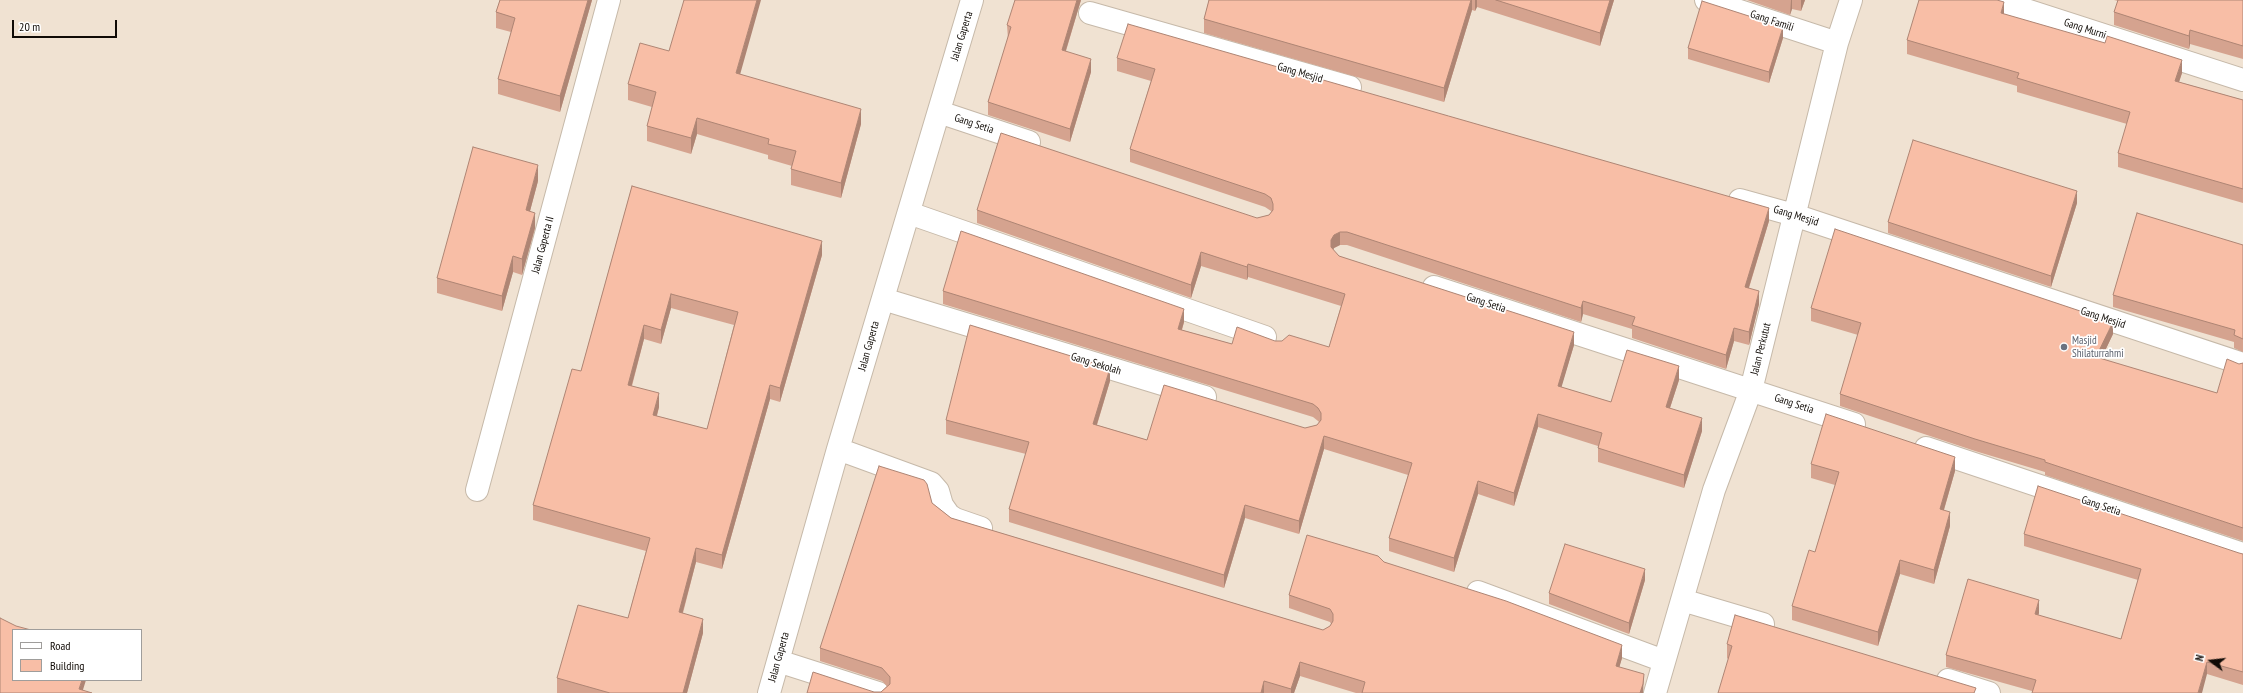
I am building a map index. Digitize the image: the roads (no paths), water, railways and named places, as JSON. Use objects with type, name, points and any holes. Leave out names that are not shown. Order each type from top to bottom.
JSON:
[{"type":"street","name":"Jalan Gaperta II","points":[[477,490],[609,0]]},
{"type":"street","name":"Jalan Gaperta","points":[[769,693],[838,449],[972,0]]},
{"type":"street","name":"Gang Famili","points":[[1706,0],[1838,43]]},
{"type":"street","name":"Jalan Perkutut","points":[[1655,693],[1714,490],[1751,390],[1838,43],[1851,0]]},
{"type":"street","name":"Gang Murni","points":[[1995,0],[2243,80]]},
{"type":"street","name":"Gang Mesjid","points":[[1090,12],[1373,94]]},
{"type":"street","name":"Gang Setia","points":[[939,112],[1051,149]]},
{"type":"street","name":"Gang Mesjid","points":[[1717,193],[1794,215],[2243,364]]},
{"type":"street","points":[[909,213],[1280,342]]},
{"type":"street","name":"Gang Setia","points":[[1411,279],[1872,430]]},
{"type":"street","name":"Gang Sekolah","points":[[883,298],[1226,404]]},
{"type":"street","name":"Gang Setia","points":[[1910,443],[2243,554]]},
{"type":"street","points":[[838,449],[931,484],[938,491],[945,511],[955,519],[1003,535]]},
{"type":"street","points":[[1460,586],[1510,603],[1664,661]]},
{"type":"street","points":[[1682,600],[1785,630]]},
{"type":"street","points":[[778,661],[878,693]]},
{"type":"street","points":[[1929,674],[1989,693]]},
{"type":"place","name":"Masjid Shilaturrahmi","points":[[2064,347]]}]
